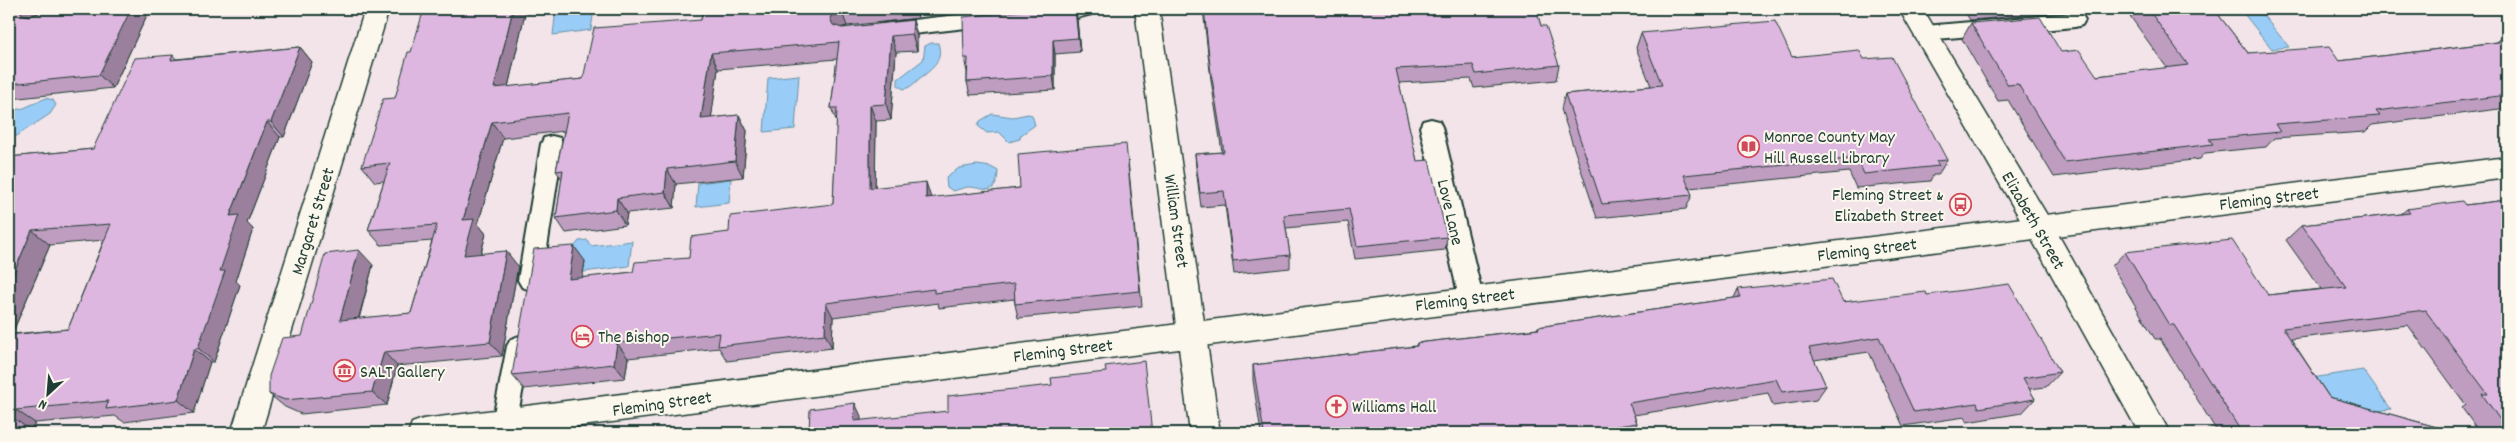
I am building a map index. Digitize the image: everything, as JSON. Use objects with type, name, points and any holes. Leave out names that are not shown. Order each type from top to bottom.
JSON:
[{"type":"street","name":"Margaret Street","points":[[246,433],[377,9]]},
{"type":"street","name":"William Street","points":[[1148,9],[1205,433]]},
{"type":"street","name":"Elizabeth Street","points":[[1911,9],[2040,228],[2155,433]]},
{"type":"street","name":"Fleming Street","points":[[423,433],[2507,167]]},
{"type":"lane","points":[[866,32],[1084,9]]},
{"type":"lane","points":[[1925,33],[2075,20]]},
{"type":"lane","name":"Love Lane","points":[[1431,126],[1471,298]]},
{"type":"lane","points":[[526,300],[552,144]]},
{"type":"lane","points":[[504,424],[521,329]]},
{"type":"water","points":[[556,9],[594,9],[591,30],[553,35]]},
{"type":"water","points":[[2240,9],[2258,9],[2289,47],[2272,49]]},
{"type":"water","points":[[931,43],[938,43],[939,49],[939,58],[934,66],[910,87],[904,89],[898,86],[898,79],[923,60],[925,46]]},
{"type":"water","points":[[799,75],[795,129],[764,132],[768,78]]},
{"type":"water","points":[[46,98],[53,100],[56,105],[50,114],[9,141],[9,111],[24,108]]},
{"type":"water","points":[[992,114],[1013,117],[1032,115],[1035,125],[1021,135],[1020,139],[1009,142],[999,132],[987,133],[978,126],[980,121]]},
{"type":"water","points":[[977,165],[991,167],[998,171],[997,180],[992,188],[965,187],[953,191],[947,187],[946,178],[959,168]]},
{"type":"water","points":[[731,179],[729,203],[696,207],[698,183]]},
{"type":"water","points":[[587,240],[591,246],[632,241],[629,266],[576,273],[572,249],[579,241]]},
{"type":"water","points":[[2363,370],[2391,409],[2339,417],[2312,378]]},
{"type":"building","points":[[9,9],[19,9],[22,14],[29,16],[39,13],[41,9],[131,9],[99,75],[9,84]]},
{"type":"building","points":[[424,9],[513,9],[494,88],[583,79],[594,28],[701,20],[703,9],[850,9],[834,12],[830,18],[833,25],[842,28],[913,20],[912,34],[891,36],[886,104],[870,105],[870,188],[926,182],[926,198],[1020,188],[1018,154],[1126,144],[1140,291],[1015,304],[1014,284],[934,293],[934,289],[826,303],[825,334],[718,346],[720,333],[617,343],[614,364],[512,375],[534,249],[574,246],[569,279],[633,272],[635,262],[689,258],[691,237],[729,232],[730,216],[833,204],[837,108],[831,108],[839,42],[711,53],[701,119],[739,115],[735,161],[667,169],[665,192],[617,198],[616,210],[556,218],[563,170],[556,171],[568,113],[492,122],[463,220],[474,219],[464,255],[506,251],[490,342],[384,352],[372,392],[285,400],[269,394],[269,376],[282,338],[302,336],[325,254],[359,250],[340,320],[411,313],[437,225],[368,230],[390,163],[362,166],[383,99],[395,98],[408,52],[411,52]]},
{"type":"building","points":[[1038,9],[1075,9],[1078,38],[1053,40],[1053,76],[967,82],[968,58],[964,58],[963,17]]},
{"type":"building","points":[[1204,9],[1536,9],[1541,26],[1546,26],[1559,65],[1476,74],[1473,65],[1396,69],[1417,161],[1429,160],[1447,237],[1357,246],[1349,209],[1284,215],[1290,255],[1233,261],[1224,191],[1200,193],[1195,154],[1224,152],[1210,66]]},
{"type":"building","points":[[1974,9],[2005,9],[1975,11]]},
{"type":"building","points":[[2148,9],[2214,9],[2248,53],[2329,47],[2339,61],[2507,41],[2507,95],[2376,111],[2380,116],[2275,124],[2280,132],[2209,139],[2213,144],[2065,162],[2018,84],[2008,85],[1971,23],[2040,17],[2061,52],[2079,50],[2097,76],[2188,65]]},
{"type":"building","name":"Monroe County May Hill Russell Library","points":[[1775,21],[1792,57],[1859,50],[1864,59],[1892,57],[1947,160],[1936,161],[1939,166],[1864,174],[1857,158],[1684,175],[1692,195],[1602,204],[1565,94],[1662,85],[1641,33]]},
{"type":"building","points":[[300,47],[271,122],[267,122],[230,216],[239,215],[220,271],[225,271],[198,348],[194,349],[178,400],[106,409],[108,401],[16,410],[13,418],[9,419],[9,335],[68,329],[111,224],[32,230],[9,284],[9,157],[93,149],[135,58],[173,55],[171,60]]},
{"type":"building","points":[[2507,200],[2507,430],[2482,394],[2488,394],[2425,310],[2283,328],[2329,397],[2440,428],[2399,433],[2242,433],[2174,325],[2169,325],[2125,252],[2232,240],[2268,295],[2346,287],[2302,225],[2410,213],[2407,209],[2462,201],[2465,205]]},
{"type":"building","points":[[1832,279],[1843,302],[1926,292],[1927,295],[2009,284],[2060,372],[2023,378],[2035,399],[1979,408],[1977,403],[1914,412],[1879,337],[1809,348],[1826,386],[1782,392],[1776,379],[1629,403],[1637,423],[1573,433],[1264,433],[1253,365],[1417,346],[1417,343],[1539,329],[1538,327],[1741,297],[1738,289]]},
{"type":"building","points":[[1144,361],[1152,433],[799,433],[809,432],[810,409],[855,403],[854,421],[948,411],[948,396],[1052,385],[1051,378],[1106,372],[1105,366]]},
{"type":"place","name":"Monroe County May Hill Russell Library","points":[[1748,146]]},
{"type":"place","name":"Fleming Street & Elizabeth Street","points":[[1960,204]]},
{"type":"place","name":"The Bishop","points":[[582,336]]},
{"type":"place","name":"SALT Gallery","points":[[344,371]]},
{"type":"place","name":"Williams Hall","points":[[1336,406]]}]
